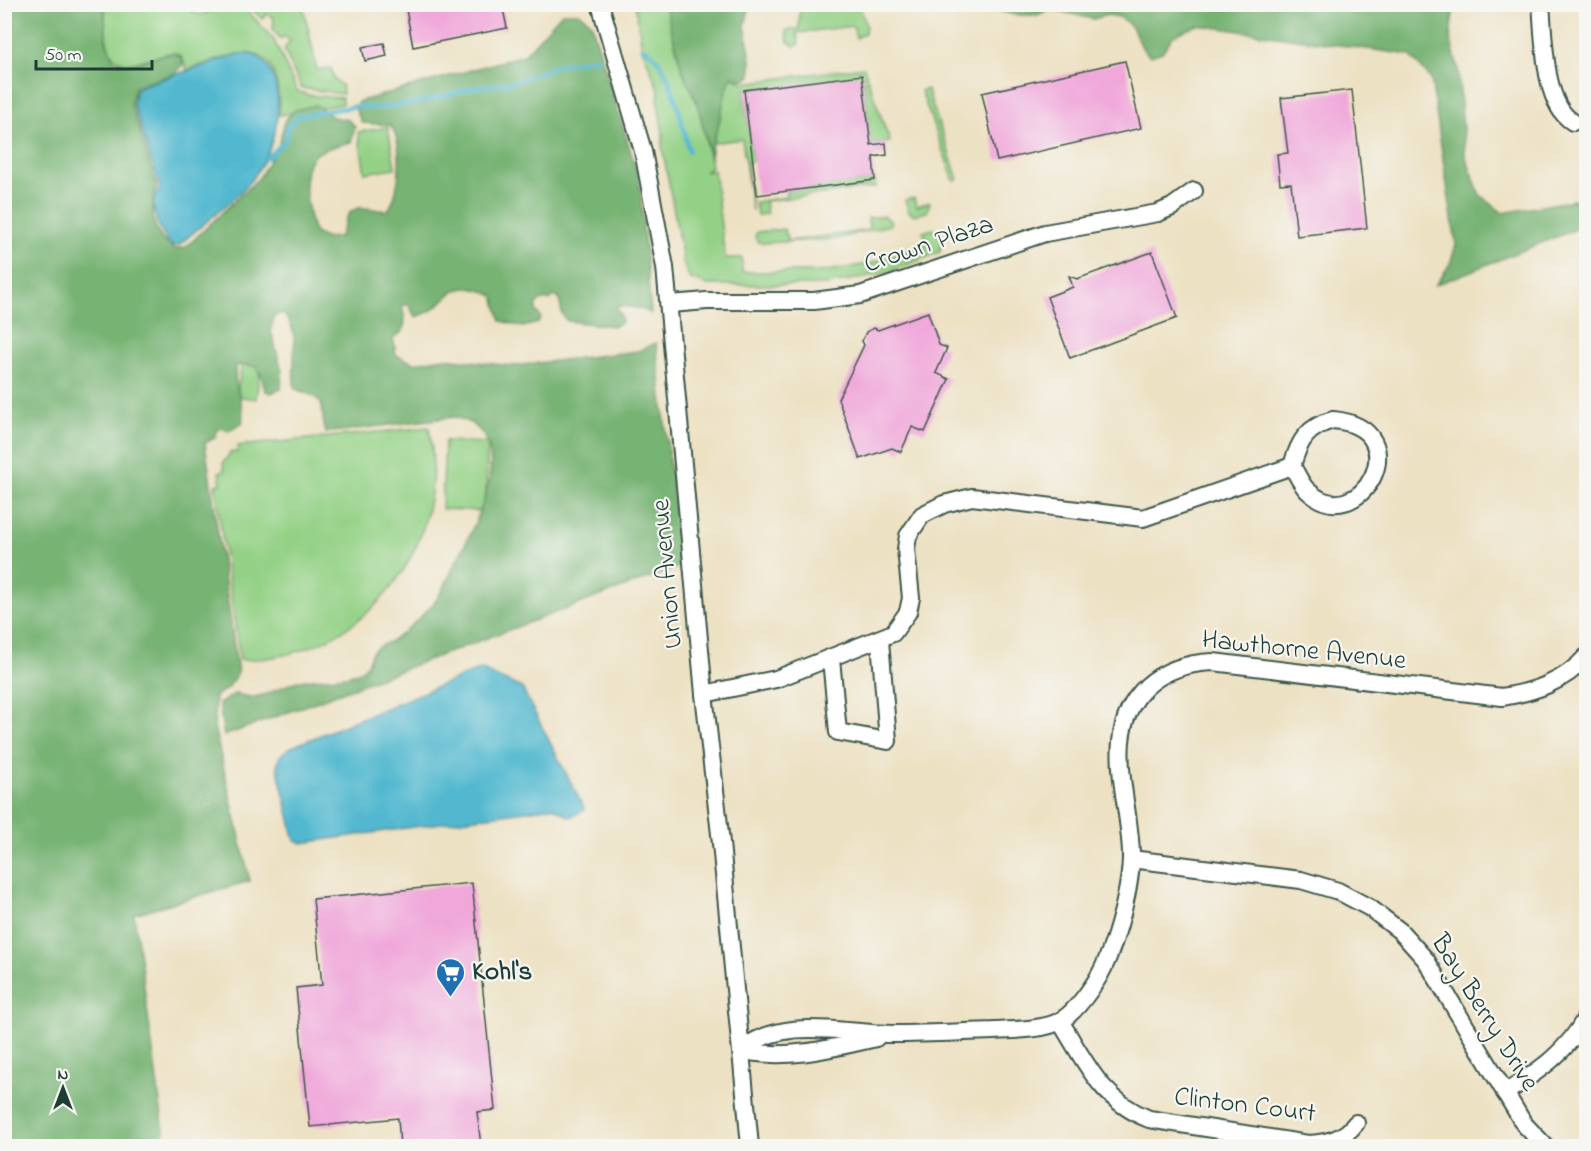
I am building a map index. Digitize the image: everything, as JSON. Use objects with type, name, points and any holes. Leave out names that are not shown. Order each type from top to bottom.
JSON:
[{"type":"street","name":"Union Avenue","points":[[600,4],[643,151],[660,234],[670,304],[704,694],[750,1146]]},
{"type":"street","points":[[1541,4],[1552,92],[1558,107],[1573,122]]},
{"type":"street","name":"Crown Plaza","points":[[670,304],[706,301],[814,301],[860,295],[1045,233],[1158,213],[1194,191]]},
{"type":"street","points":[[1333,420],[1347,421],[1360,427],[1370,436],[1377,454],[1377,469],[1372,483],[1356,496],[1337,502],[1324,501],[1306,489],[1292,466],[1300,442],[1308,431],[1320,423],[1333,420]]},
{"type":"street","points":[[704,694],[776,679],[894,633],[908,612],[911,598],[906,549],[908,536],[922,515],[944,504],[972,497],[1143,518],[1292,466]]},
{"type":"street","points":[[831,659],[838,732],[888,741],[880,640]]},
{"type":"street","name":"Hawthorne Avenue","points":[[1060,1021],[1085,996],[1105,962],[1125,904],[1131,859],[1120,742],[1124,723],[1132,705],[1141,692],[1163,674],[1183,665],[1213,663],[1502,697],[1545,687],[1564,676],[1587,657]]},
{"type":"street","name":"Bay Berry Drive","points":[[1131,859],[1301,880],[1338,891],[1370,908],[1400,931],[1426,960],[1530,1133],[1545,1146]]},
{"type":"street","points":[[1505,1093],[1547,1065],[1563,1050],[1587,1017]]},
{"type":"street","points":[[741,1050],[752,1041],[772,1032],[830,1028],[892,1034],[1017,1030],[1060,1021]]},
{"type":"street","name":"Clinton Court","points":[[1060,1021],[1100,1086],[1113,1100],[1131,1112],[1149,1119],[1308,1144],[1341,1137],[1356,1123]]},
{"type":"green space","points":[[5,4],[104,5],[106,40],[114,61],[122,64],[174,54],[181,57],[183,65],[176,73],[135,87],[131,103],[157,186],[153,203],[154,221],[161,237],[175,249],[186,247],[259,178],[279,144],[285,120],[295,110],[316,105],[333,117],[348,120],[355,127],[351,142],[323,150],[310,162],[307,170],[306,192],[314,232],[324,238],[339,237],[346,219],[353,210],[362,208],[388,210],[396,192],[398,180],[397,143],[390,125],[362,123],[355,108],[358,102],[524,55],[562,13],[579,13],[591,22],[639,179],[651,313],[639,308],[618,306],[617,310],[621,314],[622,322],[614,326],[567,321],[562,314],[559,298],[553,296],[550,300],[542,300],[536,304],[536,311],[541,317],[538,323],[523,327],[501,321],[494,296],[466,288],[457,290],[427,313],[415,317],[409,305],[402,305],[405,322],[402,332],[393,338],[396,355],[414,363],[444,358],[513,366],[638,351],[656,343],[681,566],[224,736],[219,704],[236,693],[252,697],[260,696],[291,683],[347,676],[362,670],[373,651],[393,640],[429,609],[443,590],[473,527],[489,482],[491,461],[487,441],[475,426],[454,417],[325,433],[321,403],[314,396],[295,389],[294,339],[289,321],[282,313],[274,316],[271,331],[282,371],[281,389],[271,393],[265,391],[261,375],[255,366],[239,365],[236,367],[242,423],[229,431],[221,428],[216,431],[216,437],[205,443],[238,673],[228,688],[215,696],[214,727],[250,881],[134,914],[166,1146],[5,1146]]},
{"type":"green space","points":[[1373,4],[1454,5],[1450,38],[1458,68],[1465,155],[1480,195],[1503,213],[1574,200],[1585,208],[1586,225],[1436,285],[1450,264],[1456,245],[1431,79],[1410,55],[1198,25],[1174,35],[1162,52],[1150,56],[1143,49],[1132,27],[1120,17],[1108,15],[1093,19],[1051,9],[1037,15],[1015,15],[978,5],[1356,5],[1364,9]]},
{"type":"green space","points":[[105,5],[186,5],[193,12],[200,14],[207,12],[214,5],[242,5],[274,40],[297,91],[309,95],[342,98],[342,104],[279,115],[278,89],[273,71],[265,60],[254,55],[241,54],[225,57],[187,70],[181,56],[173,52],[128,64],[119,61],[109,49]]},
{"type":"green space","points":[[253,5],[303,5],[317,70],[331,68],[334,79],[342,86],[343,94],[301,88],[284,49],[290,41],[284,36],[281,39],[273,30],[274,18],[267,14],[262,19],[250,7]]},
{"type":"green space","points":[[635,5],[665,5],[682,70],[698,105],[711,166],[705,172],[714,170],[725,258],[742,258],[742,272],[820,272],[872,263],[927,244],[923,232],[932,229],[939,232],[942,239],[940,252],[889,272],[826,285],[708,285],[690,279],[684,266],[662,146],[659,91],[642,48]]},
{"type":"green space","points":[[665,5],[750,5],[745,25],[751,76],[742,80],[732,76],[712,145],[711,159],[698,105],[682,70]]},
{"type":"green space","points":[[800,5],[847,10],[849,5],[859,5],[866,25],[865,33],[856,38],[853,26],[797,33],[799,45],[794,46],[788,41],[786,30],[799,29]]},
{"type":"green space","points":[[864,67],[867,76],[744,90],[753,161],[747,162],[752,211],[742,139],[710,143],[732,76],[743,83]]},
{"type":"green space","points":[[868,79],[890,142],[871,145],[863,80]]},
{"type":"green space","points":[[927,89],[958,179],[954,181],[921,91]]},
{"type":"green space","points":[[388,127],[395,168],[365,173],[358,132]]},
{"type":"green space","points":[[875,180],[876,187],[765,201],[767,214],[757,215],[755,202],[786,197],[786,191]]},
{"type":"green space","points":[[914,198],[917,206],[930,202],[927,212],[915,215],[909,212],[905,200]]},
{"type":"green space","points":[[884,216],[891,221],[890,225],[836,239],[765,243],[758,242],[755,237],[757,232],[784,229],[788,241],[869,230],[868,218]]},
{"type":"green space","points":[[242,361],[261,363],[256,399],[237,396]]},
{"type":"green space","points":[[429,427],[433,472],[427,515],[412,554],[390,589],[361,618],[326,640],[285,655],[240,660],[215,485],[221,484],[219,472],[224,471],[223,463],[231,452],[238,452],[238,446]]},
{"type":"green space","points":[[445,441],[488,443],[485,511],[442,509]]},
{"type":"water","points":[[238,54],[250,54],[260,58],[273,76],[278,107],[270,147],[262,164],[239,193],[179,245],[173,246],[162,232],[156,219],[154,200],[160,187],[133,103],[136,89]]},
{"type":"water","points":[[480,669],[522,688],[585,810],[570,817],[553,807],[302,843],[295,841],[277,766],[280,756],[289,748]]},
{"type":"building","points":[[405,4],[502,4],[507,28],[413,47]]},
{"type":"building","points":[[384,43],[387,56],[365,61],[362,47]]},
{"type":"building","points":[[1125,61],[1141,128],[997,161],[982,93]]},
{"type":"building","points":[[862,75],[871,145],[886,143],[887,155],[873,157],[875,180],[757,195],[744,90]]},
{"type":"building","points":[[1352,90],[1367,228],[1297,236],[1291,183],[1280,184],[1277,154],[1288,153],[1281,98]]},
{"type":"building","points":[[1152,252],[1177,318],[1070,358],[1047,297],[1073,287],[1069,276],[1077,279]]},
{"type":"building","points":[[928,312],[939,345],[947,348],[936,373],[949,379],[925,432],[912,427],[901,452],[892,448],[860,459],[838,399],[864,345],[862,341],[866,332]]},
{"type":"building","points":[[472,883],[495,1110],[477,1112],[481,1146],[400,1146],[398,1118],[310,1127],[296,988],[322,985],[313,899]]},
{"type":"waterway","points":[[642,48],[652,54],[667,77],[689,151]]},
{"type":"waterway","points":[[267,158],[286,140],[287,128],[298,116],[357,106],[377,108],[416,103],[477,87],[514,82],[559,65],[598,58]]},
{"type":"place","name":"Kohl's","points":[[451,998]]}]
